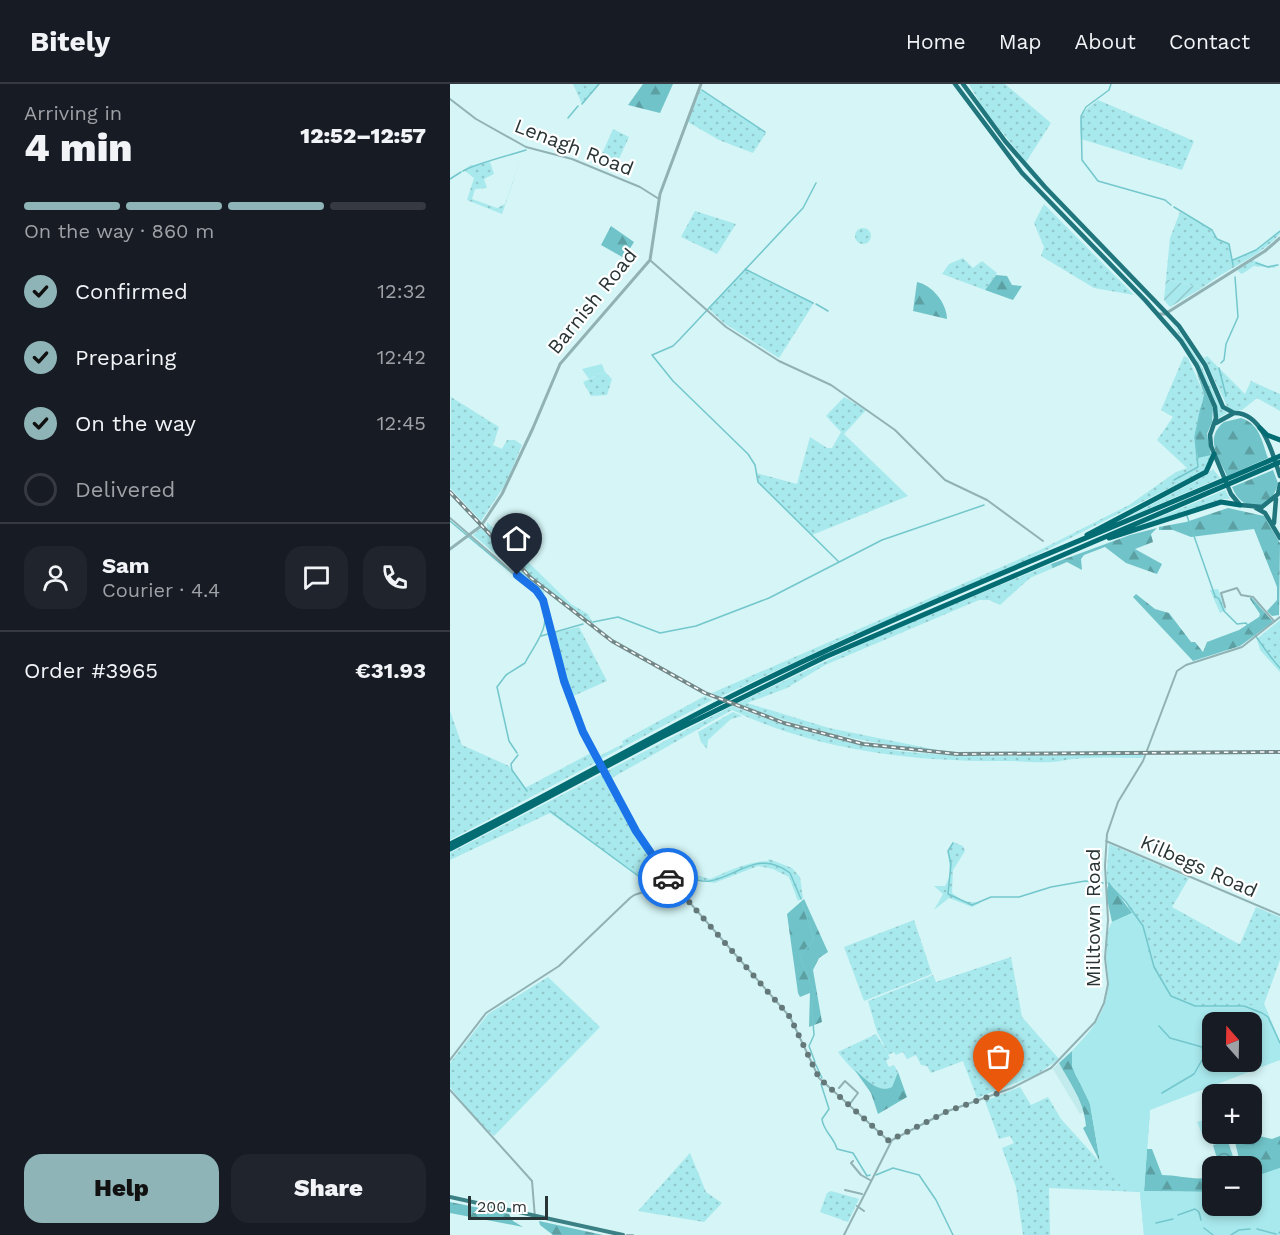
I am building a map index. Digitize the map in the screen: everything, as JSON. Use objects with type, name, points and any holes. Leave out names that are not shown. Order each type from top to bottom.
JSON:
[{"type":"highway","points":[[955,84],[963,88],[1071,221],[1079,234],[1164,313],[1214,404],[1216,416],[1210,440],[1231,494],[1240,505]]},
{"type":"highway","points":[[963,88],[976,114],[1022,173],[1193,344],[1223,407],[1234,413],[1251,417],[1267,435],[1280,440]]},
{"type":"highway","points":[[1213,428],[1223,418],[1234,413]]},
{"type":"highway","points":[[1260,428],[1280,474]]},
{"type":"highway","points":[[1018,568],[1107,525],[1206,472],[1214,454]]},
{"type":"highway","points":[[450,849],[609,762],[832,649],[1280,456]]},
{"type":"highway","points":[[736,696],[884,630],[1280,462]]},
{"type":"highway","points":[[1275,529],[1273,513],[1280,484]]},
{"type":"highway","points":[[1256,508],[1267,505],[1278,494]]},
{"type":"highway","points":[[1046,562],[1221,502],[1256,508],[1265,513],[1280,538]]},
{"type":"highway","points":[[450,844],[594,770]]},
{"type":"main road","points":[[450,1197],[535,1218],[625,1235]]},
{"type":"street","name":"Barnish Road","points":[[450,549],[481,526],[502,494],[532,432],[560,364],[650,260],[659,199],[701,84]]},
{"type":"street","name":"Lenagh Road","points":[[450,99],[476,119],[526,147],[572,159],[640,187],[659,199]]},
{"type":"street","points":[[1164,313],[1264,251],[1280,238]]},
{"type":"street","points":[[650,260],[726,327],[779,361],[827,382],[895,430],[945,480],[987,500],[1043,541]]},
{"type":"street","points":[[450,519],[468,537],[536,590],[545,604],[551,634],[572,704],[585,737],[645,845],[675,887],[790,1017],[819,1078],[890,1142],[844,1235]]},
{"type":"street","points":[[1225,607],[1221,593],[1237,588],[1241,595],[1253,597],[1274,622]]},
{"type":"street","name":"Milltown Road","points":[[890,1142],[948,1111],[1012,1088],[1051,1068],[1092,1028],[1104,1003],[1108,984],[1105,958],[1108,920],[1105,883],[1106,841],[1118,802],[1143,761],[1178,670],[1186,664],[1230,652],[1255,638],[1280,617]]},
{"type":"street","name":"Kilbegs Road","points":[[1106,841],[1280,915]]},
{"type":"street","points":[[450,1060],[486,1013],[559,966],[630,898],[641,891],[668,890],[675,887]]},
{"type":"street","points":[[839,1088],[844,1080],[858,1094],[849,1106]]},
{"type":"street","points":[[450,1090],[530,1177],[535,1186],[535,1218]]},
{"type":"street","points":[[853,1161],[851,1162],[859,1173],[870,1180]]},
{"type":"street","points":[[845,1190],[863,1194]]},
{"type":"street","points":[[857,1206],[864,1211]]},
{"type":"street","points":[[625,1235],[633,1235]]},
{"type":"shaded area","points":[[573,84],[599,84],[582,104]]},
{"type":"shaded area","points":[[969,84],[1005,84],[1051,123],[1026,162],[983,108]]},
{"type":"shaded area","points":[[701,89],[766,133],[753,153],[719,140],[688,122]]},
{"type":"shaded area","points":[[1098,100],[1194,141],[1182,170],[1081,139],[1080,120],[1084,112]]},
{"type":"shaded area","points":[[613,129],[629,137],[618,161],[602,154]]},
{"type":"shaded area","points":[[521,159],[502,214],[467,200],[474,178],[464,170],[469,166],[490,162],[494,174],[484,179],[487,188],[475,189],[472,199],[497,208],[505,204]]},
{"type":"shaded area","points":[[1044,204],[1134,295],[1094,288],[1041,256],[1044,247],[1034,223]]},
{"type":"shaded area","points":[[695,211],[736,224],[717,254],[681,237]]},
{"type":"shaded area","points":[[1180,212],[1212,230],[1217,239],[1229,244],[1232,261],[1256,250],[1280,231],[1280,234],[1262,250],[1202,288],[1166,279],[1170,238]]},
{"type":"shaded area","points":[[863,228],[871,236],[863,244],[855,236]]},
{"type":"shaded area","points":[[963,258],[973,268],[982,261],[997,273],[985,290],[942,274],[949,264]]},
{"type":"shaded area","points":[[1253,260],[1267,266],[1278,264],[1274,268],[1254,266],[1242,274],[1237,270]]},
{"type":"shaded area","points":[[745,269],[814,303],[779,358],[724,323],[708,308]]},
{"type":"shaded area","points":[[1166,279],[1202,288],[1170,307],[1164,300]]},
{"type":"shaded area","points":[[1168,316],[1200,363],[1220,406],[1227,413],[1218,418],[1201,370]]},
{"type":"shaded area","points":[[1184,356],[1188,358],[1204,394],[1195,437],[1211,455],[1208,467],[1203,471],[1019,564],[850,636],[720,697],[712,693],[1038,551],[1129,505],[1176,472],[1187,468],[1157,440],[1173,417],[1161,410]]},
{"type":"shaded area","points":[[1207,356],[1245,394],[1251,381],[1280,394],[1280,411],[1257,398],[1242,410],[1235,411],[1228,408],[1204,358]]},
{"type":"shaded area","points":[[602,364],[605,372],[589,379],[582,369]]},
{"type":"shaded area","points":[[605,372],[612,379],[607,395],[591,396],[583,382]]},
{"type":"shaded area","points":[[451,397],[499,427],[493,445],[502,449],[507,440],[515,440],[522,445],[506,483],[481,521],[450,488]]},
{"type":"shaded area","points":[[844,397],[866,410],[844,434],[908,496],[812,535],[758,482],[756,473],[797,484],[810,437],[827,448],[832,448],[841,432],[826,416]]},
{"type":"shaded area","points":[[1213,469],[1220,478],[1124,519],[1203,477]]},
{"type":"shaded area","points":[[1225,490],[1230,499],[1221,499],[1131,529]]},
{"type":"shaded area","points":[[487,522],[571,604],[588,614],[594,625],[550,595],[536,582],[487,529]]},
{"type":"shaded area","points":[[481,528],[545,592],[543,594],[473,535]]},
{"type":"shaded area","points":[[1051,564],[1053,568],[1030,578],[1000,605],[989,600],[979,600],[825,665],[787,688],[747,703],[829,728],[942,751],[889,745],[838,735],[736,704],[885,633]]},
{"type":"shaded area","points":[[1218,589],[1226,610],[1220,613],[1210,590]]},
{"type":"shaded area","points":[[1280,620],[1280,672],[1260,650],[1257,639]]},
{"type":"shaded area","points":[[579,627],[607,681],[571,697],[553,633]]},
{"type":"shaded area","points":[[705,696],[712,700],[601,759],[599,756],[623,744],[622,741]]},
{"type":"shaded area","points":[[732,706],[824,736],[895,750],[975,756],[1144,755],[1142,758],[1090,758],[1054,762],[974,761],[903,756],[833,744],[798,735],[732,710],[610,779],[607,771]]},
{"type":"shaded area","points":[[450,711],[462,745],[509,766],[525,788],[591,753],[595,763],[450,840]]},
{"type":"shaded area","points":[[733,712],[742,716],[731,719],[708,740],[707,749],[701,742],[698,732]]},
{"type":"shaded area","points":[[602,774],[651,857],[648,878],[641,878],[550,813],[450,860],[450,853]]},
{"type":"shaded area","points":[[953,842],[963,846],[965,851],[953,870],[952,893],[963,901],[980,903],[972,907],[949,898],[934,910],[943,894],[934,886],[945,886],[947,882],[948,851]]},
{"type":"shaded area","points":[[1109,844],[1189,878],[1172,907],[1237,943],[1240,944],[1256,907],[1280,917],[1280,960],[1264,1004],[1280,1042],[1280,1060],[1262,1066],[1262,1012],[1202,1012],[1202,1072],[1244,1072],[1153,1102],[1150,1110],[1144,1191],[1202,1192],[1202,1216],[1262,1216],[1262,1174],[1280,1168],[1280,1235],[1144,1235],[1140,1192],[1049,1188],[1050,1235],[1023,1235],[1016,1187],[1002,1148],[1014,1143],[1010,1136],[999,1139],[985,1101],[1020,1087],[1031,1105],[1048,1097],[1061,1119],[1099,1161],[1101,1157],[1090,1104],[1075,1074],[1072,1051],[1094,1026],[1102,1012],[1108,987],[1106,949],[1108,931],[1113,920],[1129,906],[1111,884],[1106,882]]},
{"type":"shaded area","points":[[769,859],[792,868],[800,877],[803,898],[798,901],[789,877],[773,869],[758,866],[714,883],[678,876],[670,877],[666,872],[676,869],[710,879],[738,867]]},
{"type":"shaded area","points":[[1132,913],[1143,931],[1151,960],[1160,979],[1170,992],[1182,1001],[1212,1007],[1264,1004],[1280,1042],[1280,1060],[1262,1067],[1262,1012],[1202,1012],[1202,1072],[1249,1072],[1218,1084],[1202,1084],[1202,1090],[1150,1110],[1144,1191],[1202,1192],[1202,1216],[1262,1216],[1262,1174],[1280,1168],[1280,1235],[1144,1235],[1140,1192],[1126,1191],[1100,1162],[1090,1104],[1072,1067],[1072,1051],[1095,1026],[1105,1005],[1109,981],[1106,958],[1112,922]]},
{"type":"shaded area","points":[[914,920],[932,974],[864,1001],[844,947]]},
{"type":"shaded area","points":[[1011,957],[1022,1017],[1059,1059],[1036,1075],[977,1098],[963,1061],[931,1073],[927,1066],[921,1065],[916,1055],[907,1059],[903,1052],[896,1055],[894,1052],[888,1055],[890,1058],[886,1061],[889,1067],[894,1065],[898,1072],[892,1087],[885,1089],[869,1083],[838,1052],[876,1034],[888,1053],[877,1032],[868,1001],[933,975],[936,982]]},
{"type":"shaded area","points":[[548,977],[600,1027],[494,1136],[472,1115],[450,1087],[450,1063],[488,1014]]},
{"type":"shaded area","points":[[1059,1063],[1082,1102],[1085,1111],[1080,1114],[1053,1069]]},
{"type":"shaded area","points":[[1202,1120],[1202,1134],[1197,1122]]},
{"type":"shaded area","points":[[690,1153],[706,1192],[722,1203],[704,1222],[638,1211]]},
{"type":"shaded area","points":[[831,1191],[859,1199],[848,1222],[820,1212],[827,1193]]},
{"type":"green space","points":[[643,84],[673,84],[660,113],[628,105]]},
{"type":"green space","points":[[611,226],[634,242],[624,258],[601,245]]},
{"type":"green space","points":[[996,275],[1007,276],[1012,285],[1022,286],[1013,300],[985,290]]},
{"type":"green space","points":[[917,282],[928,287],[938,296],[947,319],[913,311]]},
{"type":"green space","points":[[1196,370],[1213,408],[1212,422],[1207,434],[1211,455],[1198,458],[1195,437],[1204,394]]},
{"type":"green space","points":[[1241,418],[1256,429],[1268,458],[1227,476],[1217,455],[1215,435],[1224,422]]},
{"type":"green space","points":[[1273,470],[1278,483],[1275,492],[1264,504],[1250,505],[1237,496],[1232,487]]},
{"type":"green space","points":[[1228,508],[1264,516],[1280,543],[1279,615],[1272,616],[1267,611],[1277,600],[1277,587],[1254,529],[1191,537],[1173,530],[1159,530],[1159,527],[1186,522]]},
{"type":"green space","points":[[1157,528],[1151,534],[1153,542],[1135,549],[1162,564],[1157,574],[1126,563],[1105,547],[1084,555],[1081,559],[1082,570],[1067,562],[1053,568],[1051,564],[1130,535]]},
{"type":"green space","points":[[1136,594],[1155,609],[1169,613],[1191,642],[1195,642],[1203,652],[1207,642],[1239,630],[1259,617],[1260,614],[1250,599],[1251,597],[1273,622],[1240,646],[1193,661],[1133,597]]},
{"type":"green space","points":[[651,857],[665,879],[648,878]]},
{"type":"green space","points":[[1109,882],[1132,913],[1112,922],[1106,894]]},
{"type":"green space","points":[[804,899],[828,952],[819,958],[813,970],[822,1022],[809,1027],[810,993],[800,997],[798,993],[787,914]]},
{"type":"green space","points":[[1072,1051],[1075,1074],[1090,1104],[1100,1162],[1083,1128],[1086,1126],[1085,1117],[1080,1101],[1059,1063]]},
{"type":"green space","points":[[854,1069],[872,1084],[887,1089],[892,1087],[898,1072],[907,1097],[878,1114],[871,1093]]},
{"type":"green space","points":[[1280,1136],[1280,1168],[1262,1174],[1262,1156],[1238,1156],[1235,1144],[1262,1144],[1262,1137],[1272,1139]]},
{"type":"green space","points":[[1147,1149],[1152,1149],[1162,1175],[1202,1178],[1202,1192],[1144,1191]]},
{"type":"green space","points":[[450,1202],[509,1214],[513,1221],[523,1227],[450,1213]]},
{"type":"green space","points":[[539,1221],[603,1235],[553,1235],[540,1225]]},
{"type":"water","points":[[1229,1144],[1233,1156],[1216,1156],[1213,1145]]},
{"type":"waterway","points":[[582,104],[599,84]]},
{"type":"waterway","points":[[1111,84],[1109,90],[1086,107],[1081,116],[1082,160],[1098,181],[1165,200],[1171,205]]},
{"type":"waterway","points":[[702,90],[765,132]]},
{"type":"waterway","points":[[568,118],[578,106]]},
{"type":"waterway","points":[[463,171],[526,150]]},
{"type":"waterway","points":[[450,179],[461,172]]},
{"type":"waterway","points":[[816,183],[803,208],[680,339],[673,346],[652,355],[673,381],[748,454],[755,465],[758,482],[839,562]]},
{"type":"waterway","points":[[1174,207],[1212,230],[1217,239],[1229,244],[1233,265]]},
{"type":"waterway","points":[[1233,260],[1256,250],[1280,231]]},
{"type":"waterway","points":[[1256,263],[1268,267],[1278,265]]},
{"type":"waterway","points":[[745,269],[813,303]]},
{"type":"waterway","points":[[1221,363],[1224,360],[1226,344],[1238,317],[1235,277]]},
{"type":"waterway","points":[[816,304],[828,311]]},
{"type":"waterway","points":[[1219,368],[1226,396]]},
{"type":"waterway","points":[[1174,480],[1198,467],[1195,437],[1201,408],[1205,405]]},
{"type":"waterway","points":[[593,622],[618,617],[660,633],[696,626],[769,598],[882,540],[984,505]]},
{"type":"waterway","points":[[1187,516],[1215,596],[1219,599],[1224,611],[1237,624],[1246,623],[1280,668]]},
{"type":"waterway","points":[[450,521],[520,580]]},
{"type":"waterway","points":[[517,753],[509,741],[497,687],[506,675],[525,663],[543,631],[545,615],[537,595]]},
{"type":"waterway","points":[[541,636],[583,624]]},
{"type":"waterway","points":[[518,755],[511,764],[512,770],[527,791]]},
{"type":"waterway","points":[[550,811],[641,878],[665,877]]},
{"type":"waterway","points":[[953,843],[948,851],[951,864],[948,894],[972,905],[991,897],[1019,897],[1051,887],[1085,881],[1103,883]]},
{"type":"waterway","points":[[669,875],[710,881],[749,866],[768,863],[779,866],[790,873],[801,899]]},
{"type":"waterway","points":[[1108,883],[1126,902],[1143,926],[1154,967],[1171,996],[1195,1006],[1244,1006],[1262,1013],[1268,1017],[1280,1043]]},
{"type":"waterway","points":[[802,902],[813,935],[813,941],[800,956],[814,992],[812,1008],[814,1035],[809,1046],[815,1062]]},
{"type":"waterway","points":[[1159,1026],[1170,1038],[1202,1047]]},
{"type":"waterway","points":[[1162,1093],[1194,1074],[1202,1060]]},
{"type":"waterway","points":[[816,1065],[822,1078]]},
{"type":"waterway","points":[[821,1084],[829,1109],[822,1119],[824,1127],[837,1149],[853,1153],[867,1176],[870,1175]]},
{"type":"waterway","points":[[876,1175],[893,1168],[919,1175],[936,1200],[953,1235]]},
{"type":"waterway","points":[[1178,1215],[1195,1209],[1199,1212],[1201,1220]]},
{"type":"waterway","points":[[1156,1223],[1173,1219]]},
{"type":"waterway","points":[[1204,1228],[1213,1235]]},
{"type":"waterway","points":[[1231,1235],[1239,1230],[1250,1229]]},
{"type":"waterway","points":[[1257,1229],[1276,1234]]},
{"type":"railway","points":[[450,492],[531,578],[612,641],[705,693],[784,723],[863,744],[957,754],[1280,752]]},
{"type":"way so far","points":[[668,878],[708,927],[790,1017],[815,1071],[824,1084],[890,1142],[899,1135],[948,1111],[999,1093]]},
{"type":"route","points":[[517,575],[536,590],[543,600],[564,681],[583,732],[636,831],[668,878]]}]
